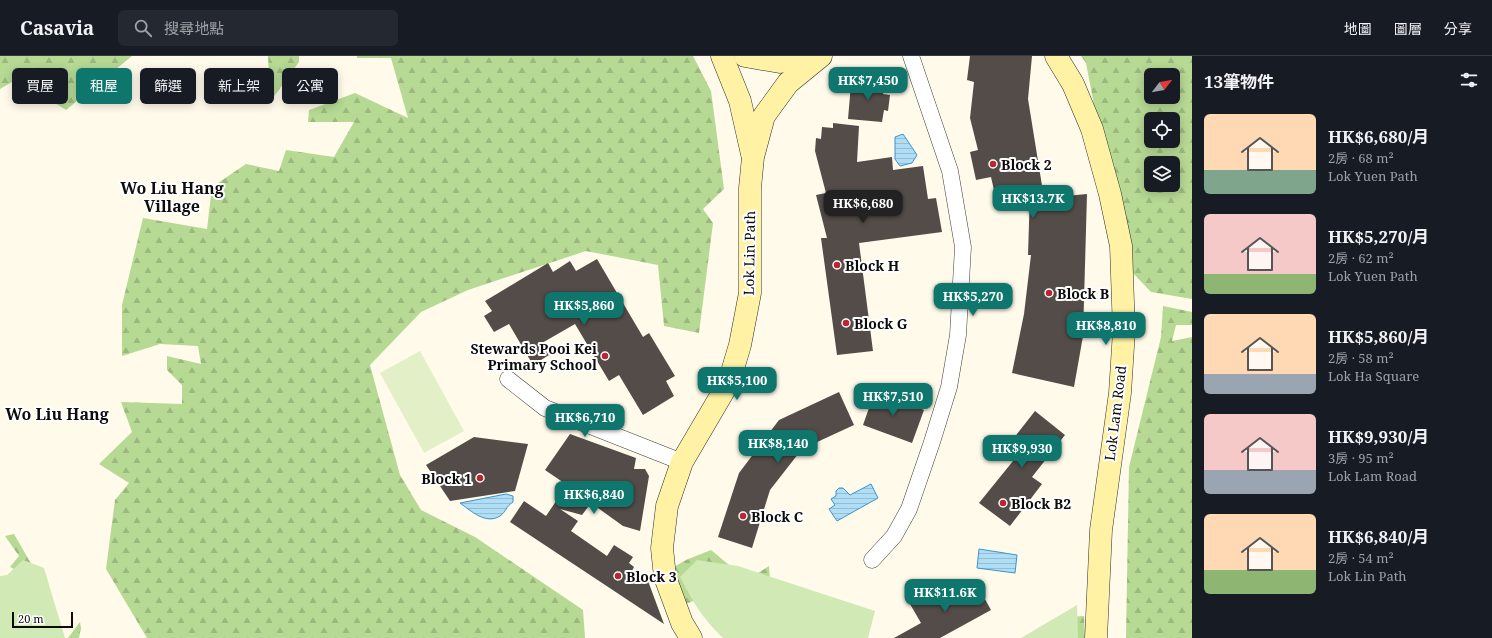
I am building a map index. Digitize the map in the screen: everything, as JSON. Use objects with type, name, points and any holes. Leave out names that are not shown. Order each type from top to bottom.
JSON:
[{"type":"street","name":"Lok Lin Path","points":[[722,56],[740,101],[753,157]]},
{"type":"street","points":[[745,56],[780,62],[815,56]]},
{"type":"street","name":"Lok Lin Path","points":[[691,638],[682,623],[665,577],[662,548],[667,506],[682,462],[729,382],[740,345],[750,293],[750,188],[753,157],[764,116],[788,83],[821,56]]},
{"type":"street","points":[[872,560],[894,536],[909,509],[949,387],[958,335],[963,247],[950,171],[911,56]]},
{"type":"street","name":"Lok Lam Road","points":[[1056,56],[1073,84],[1092,129],[1110,194],[1121,246],[1124,331],[1120,393],[1101,530],[1096,638]]},
{"type":"street","points":[[508,379],[544,408],[682,462]]},
{"type":"green space","points":[[0,56],[132,56],[117,68],[76,68],[76,102],[66,110],[57,104],[68,104],[68,68],[12,68],[12,82],[0,89]]},
{"type":"green space","points":[[268,56],[299,56],[299,62],[295,68],[282,68],[282,85],[274,96],[274,68],[269,68]]},
{"type":"green space","points":[[357,56],[693,56],[711,91],[724,189],[703,209],[713,223],[699,333],[664,326],[658,265],[586,251],[468,290],[421,312],[370,365],[400,475],[421,510],[475,537],[583,610],[585,638],[147,638],[106,569],[115,500],[129,483],[99,464],[132,432],[121,402],[182,404],[182,385],[167,370],[167,356],[201,364],[198,346],[160,344],[122,356],[122,305],[143,218],[207,229],[212,187],[246,164],[279,171],[286,150],[334,157],[354,122],[308,122],[309,110],[325,104],[338,104],[338,99],[355,93],[408,118],[391,58],[357,58]]},
{"type":"green space","points":[[1081,56],[1192,56],[1192,299],[1151,292],[1130,270],[1106,167],[1086,63]]},
{"type":"green space","points":[[1163,306],[1192,312],[1192,325],[1176,325],[1172,341],[1192,337],[1192,638],[1126,638],[1129,467],[1161,337]]},
{"type":"green space","points":[[420,351],[464,431],[424,453],[380,373]]},
{"type":"green space","points":[[14,534],[44,586],[0,592],[26,575],[10,567],[19,556],[5,536]]},
{"type":"green space","points":[[711,550],[747,580],[769,566],[771,596],[709,595],[683,605],[672,568],[686,560]]},
{"type":"green space","points":[[23,560],[44,568],[65,638],[0,638],[0,576],[7,575]]},
{"type":"green space","points":[[697,560],[738,566],[875,611],[868,638],[723,638],[709,624],[698,609],[680,577]]},
{"type":"green space","points":[[1077,605],[1078,638],[1021,638]]},
{"type":"green space","points":[[1084,616],[1085,638],[1051,638],[1069,617]]},
{"type":"green space","points":[[80,622],[81,628],[79,638],[68,638]]},
{"type":"water","points":[[903,134],[917,155],[912,163],[900,166],[895,159],[895,137]]},
{"type":"water","points":[[871,484],[878,498],[837,521],[829,509],[835,505],[831,499],[836,496],[836,491],[839,488],[843,488],[850,495]]},
{"type":"water","points":[[506,494],[513,496],[513,502],[500,516],[495,518],[489,519],[479,516],[460,503]]},
{"type":"water","points":[[979,549],[1017,555],[1015,573],[977,568]]},
{"type":"building","points":[[970,56],[1032,56],[1028,99],[1044,198],[1087,194],[1083,336],[1074,387],[1012,373],[1024,314],[1031,255],[1028,255],[1030,192],[996,199],[991,177],[976,180],[970,152],[978,150],[970,118],[974,82],[967,80]]},
{"type":"building","points":[[860,78],[885,81],[883,94],[890,95],[888,111],[884,110],[882,122],[848,119],[851,84],[860,84]]},
{"type":"building","points":[[833,123],[859,126],[857,162],[892,157],[893,170],[923,166],[928,199],[936,198],[942,232],[859,243],[873,351],[837,355],[821,238],[827,238],[816,195],[826,193],[815,151],[816,138],[821,139],[822,127],[833,128]]},
{"type":"building","points":[[597,259],[643,337],[649,333],[675,376],[666,381],[674,396],[643,415],[619,375],[609,381],[575,324],[542,343],[549,355],[533,365],[509,324],[494,332],[484,316],[492,311],[485,301],[548,263],[553,272],[570,261],[576,271]]},
{"type":"building","points":[[875,391],[924,410],[912,443],[863,425]]},
{"type":"building","points":[[839,392],[854,425],[802,449],[770,490],[752,548],[718,537],[739,473],[779,420]]},
{"type":"building","points":[[1035,411],[1065,435],[1032,477],[1042,484],[1010,526],[979,503],[1013,461],[1002,453]]},
{"type":"building","points":[[570,434],[636,458],[634,469],[645,469],[649,476],[640,531],[623,526],[591,503],[582,515],[560,509],[578,521],[571,531],[607,556],[614,545],[633,557],[629,563],[634,567],[632,571],[648,581],[664,624],[510,522],[524,501],[546,516],[567,485],[545,470]]},
{"type":"building","points":[[474,437],[528,444],[515,491],[450,501],[426,465]]},
{"type":"building","points":[[949,583],[956,596],[965,591],[969,598],[981,592],[991,610],[940,638],[894,638],[921,623],[910,604]]},
{"type":"place","name":"Block 2","points":[[993,164]]},
{"type":"place","name":"Block H","points":[[837,265]]},
{"type":"place","name":"Block B","points":[[1049,293]]},
{"type":"place","name":"Block G","points":[[846,323]]},
{"type":"place","name":"Stewards Pooi Kei Primary School","points":[[605,356]]},
{"type":"place","name":"Block 1","points":[[480,478]]},
{"type":"place","name":"Block B2","points":[[1003,503]]},
{"type":"place","name":"Block C","points":[[743,516]]},
{"type":"place","name":"Block 3","points":[[618,576]]},
{"type":"district","name":"Wo Liu Hang Village","points":[[172,197]]},
{"type":"district","name":"Wo Liu Hang","points":[[57,414]]}]
